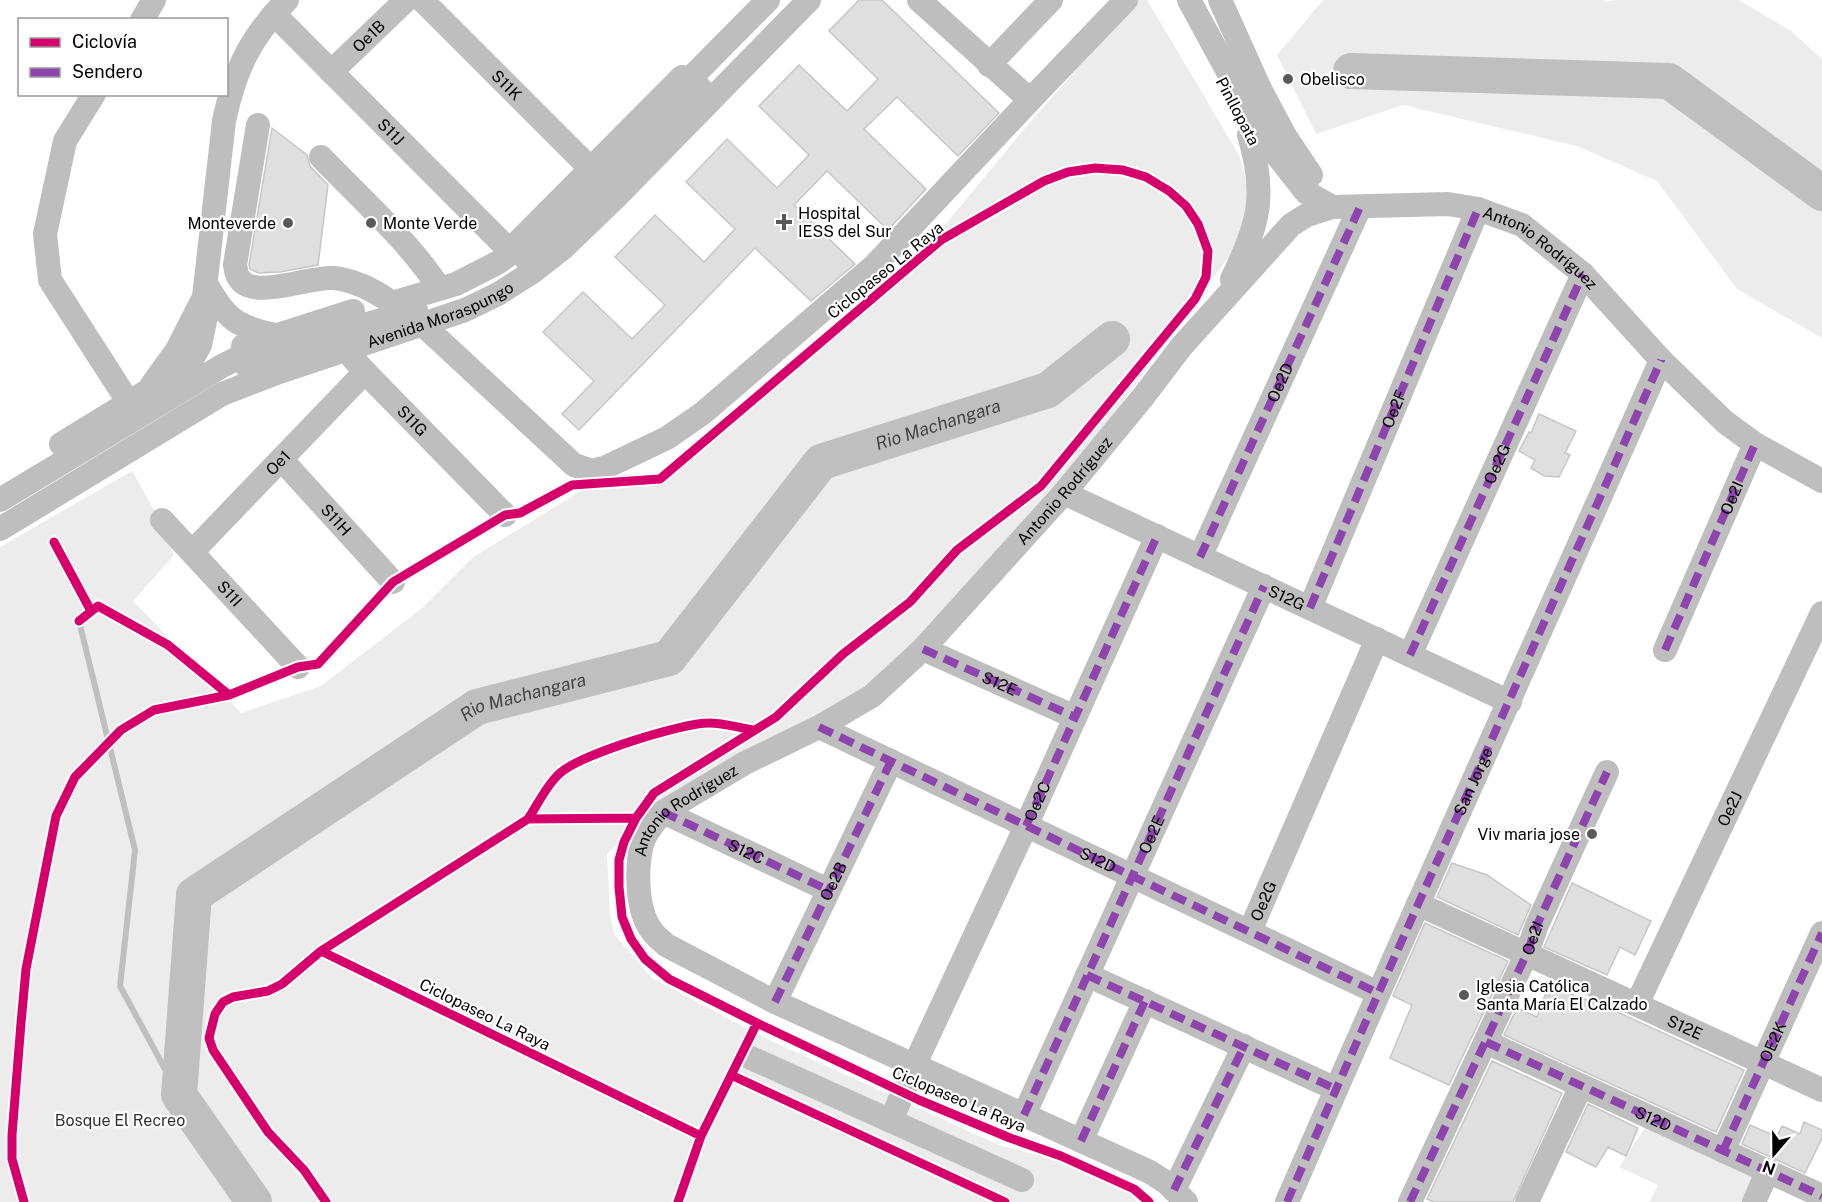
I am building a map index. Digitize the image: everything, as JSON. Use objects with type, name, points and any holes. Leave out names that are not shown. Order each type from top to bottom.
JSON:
[{"type":"street","points":[[142,18],[154,0]]},
{"type":"street","name":"Oe1B","points":[[331,72],[406,0]]},
{"type":"street","name":"S11K","points":[[422,0],[592,170]]},
{"type":"street","name":"Avenida Moraspungo","points":[[0,529],[222,394],[279,372],[336,331],[388,300],[438,286],[484,266],[510,250],[592,170],[756,0]]},
{"type":"street","points":[[0,517],[211,387],[251,365],[456,284],[499,262],[536,234],[768,0]]},
{"type":"street","points":[[0,500],[251,351],[313,326],[336,331],[446,301],[507,274],[533,253],[789,0]]},
{"type":"street","name":"Avenida Moraspungo","points":[[0,482],[138,397],[232,350],[275,335],[422,324],[465,310],[498,294],[531,273],[563,248],[809,0]]},
{"type":"street","points":[[920,0],[1030,100]]},
{"type":"street","points":[[989,65],[1051,0]]},
{"type":"street","points":[[422,324],[574,465],[592,471],[604,468],[667,438],[703,413],[875,265],[1126,0]]},
{"type":"street","name":"Pinllopata","points":[[1182,0],[1249,135],[1307,215]]},
{"type":"street","points":[[1189,0],[1265,141],[1306,192],[1332,207]]},
{"type":"street","points":[[1220,0],[1284,136],[1332,207]]},
{"type":"street","points":[[1227,0],[1279,107],[1332,207]]},
{"type":"street","points":[[185,372],[200,345],[205,327],[206,291],[224,121],[230,94],[237,71],[247,52],[266,22],[280,7]]},
{"type":"street","name":"S11J","points":[[280,7],[331,72],[510,250]]},
{"type":"street","points":[[93,96],[65,141],[45,234],[50,280],[74,319],[138,397],[177,350],[206,291]]},
{"type":"street","points":[[258,125],[235,265],[238,278],[245,284],[260,289],[330,278],[338,279],[372,289],[388,300]]},
{"type":"street","name":"Antonio Rodríguez","points":[[1220,303],[1243,256],[1257,218],[1260,188],[1257,161],[1249,135]]},
{"type":"street","points":[[321,157],[390,228],[427,269],[438,286]]},
{"type":"street","name":"Antonio Rodríguez","points":[[1180,1196],[1150,1172],[775,1002],[676,951],[651,931],[644,917],[637,879],[642,843],[654,822],[663,812],[745,763],[819,727],[872,696],[923,649],[1064,493],[1181,347],[1291,225],[1307,215],[1332,207],[1448,204],[1478,209],[1522,225],[1583,274],[1661,360],[1725,422],[1755,444],[1822,481]]},
{"type":"street","name":"Oe2D","points":[[1200,556],[1360,207]]},
{"type":"street","name":"Oe2F","points":[[1310,608],[1478,209]]},
{"type":"street","name":"Oe2G","points":[[1410,655],[1583,274]]},
{"type":"street","points":[[206,291],[233,320],[251,330],[275,335]]},
{"type":"street","name":"S11G","points":[[336,331],[365,372],[505,515]]},
{"type":"street","name":"San Jorge","points":[[1287,1202],[1661,360]]},
{"type":"street","name":"Oe1","points":[[192,552],[365,372]]},
{"type":"street","name":"Oe2I","points":[[1665,650],[1755,444]]},
{"type":"street","name":"S11H","points":[[281,459],[393,582]]},
{"type":"street","name":"S12G","points":[[1064,493],[1510,702]]},
{"type":"street","name":"S11I","points":[[162,520],[298,667]]},
{"type":"street","name":"Oe2C","points":[[891,1121],[1156,536]]},
{"type":"street","name":"Oe2E","points":[[1024,1115],[1264,586]]},
{"type":"street","name":"Oe2J","points":[[1637,1004],[1822,613]]},
{"type":"street","name":"Oe2G","points":[[1250,931],[1377,639]]},
{"type":"street","name":"S12E","points":[[923,649],[1075,717]]},
{"type":"street","name":"S12D","points":[[819,727],[1378,993]]},
{"type":"street","name":"Oe2B","points":[[775,1002],[891,761]]},
{"type":"street","name":"Oe2I","points":[[1410,1202],[1527,954],[1606,772]]},
{"type":"street","name":"S12C","points":[[663,812],[828,890]]},
{"type":"street","name":"S12E","points":[[1418,904],[1822,1090]]},
{"type":"street","name":"OE2K","points":[[1723,1151],[1822,933]]},
{"type":"street","points":[[1087,975],[1336,1089]]},
{"type":"street","points":[[1081,1141],[1145,1001]]},
{"type":"street","name":"S12D","points":[[1486,1042],[1822,1196]]},
{"type":"street","points":[[1180,1196],[1244,1046]]},
{"type":"street","points":[[751,1058],[1022,1180]]},
{"type":"street","points":[[1527,1202],[1581,1086]]},
{"type":"street","points":[[1754,1202],[1768,1170]]},
{"type":"green space","name":"Bosque El Recreo","points":[[1138,0],[1147,0],[1239,155],[1252,203],[1233,251],[1060,488],[921,647],[811,724],[663,798],[607,854],[610,914],[614,934],[652,978],[763,1037],[999,1145],[1045,1157],[1128,1193],[1138,1202],[0,1202],[0,547],[132,471],[157,515],[174,555],[133,601],[241,713],[321,686],[422,608],[472,558],[584,489],[660,479],[924,250],[1031,121]]},
{"type":"green space","points":[[1323,0],[1604,0],[1606,2],[1615,0],[1739,0],[1791,31],[1822,59],[1822,338],[1737,289],[1657,181],[1577,146],[1403,105],[1316,134],[1277,55]]},
{"type":"green space","points":[[1647,1125],[1758,1177],[1746,1202],[1650,1202],[1658,1185],[1619,1167]]},
{"type":"building","name":"Hospital IESS del Sur","points":[[859,0],[882,0],[999,113],[958,156],[897,97],[864,129],[926,189],[888,230],[827,171],[794,205],[855,264],[811,301],[755,248],[579,430],[562,414],[594,381],[543,332],[583,292],[632,339],[665,305],[615,257],[655,215],[704,262],[735,229],[686,182],[727,139],[777,188],[809,155],[759,106],[799,65],[847,111],[878,79],[829,31]]},
{"type":"building","name":"Monteverde","points":[[272,128],[307,155],[310,166],[328,185],[318,265],[280,272],[258,273],[250,269],[249,265]]},
{"type":"building","points":[[1539,414],[1576,431],[1565,453],[1570,455],[1559,477],[1544,476],[1531,468],[1535,460],[1519,451],[1529,432],[1531,433]]},
{"type":"building","points":[[1452,863],[1487,875],[1531,905],[1518,935],[1437,897]]},
{"type":"building","points":[[1572,883],[1651,921],[1635,955],[1620,947],[1607,975],[1544,947]]},
{"type":"building","points":[[1425,923],[1508,961],[1449,1085],[1390,1058],[1412,1005],[1393,996]]},
{"type":"building","points":[[1552,987],[1613,1010],[1744,1070],[1716,1132],[1504,1035],[1517,1008],[1537,1017],[1545,995],[1549,996]]},
{"type":"building","points":[[1492,1061],[1562,1093],[1513,1202],[1434,1202],[1427,1199]]},
{"type":"building","points":[[1588,1104],[1638,1128],[1626,1156],[1608,1147],[1596,1167],[1566,1152]]},
{"type":"building","points":[[1804,1122],[1822,1130],[1822,1138],[1805,1173],[1742,1144],[1750,1125],[1777,1137],[1782,1126],[1800,1134]]},
{"type":"waterway","points":[[1351,71],[1669,81],[1822,193]]},
{"type":"waterway","name":"Rio Machangara","points":[[254,1202],[179,1095],[194,895],[477,707],[669,658],[821,462],[1048,390],[1112,339]]},
{"type":"waterway","points":[[79,621],[135,850],[120,986],[179,1095]]},
{"type":"marked path","points":[[1200,557],[1360,207]]},
{"type":"marked path","points":[[1310,608],[1478,209]]},
{"type":"marked path","points":[[1410,655],[1583,274]]},
{"type":"marked path","points":[[1287,1202],[1661,360]]},
{"type":"marked path","points":[[1665,650],[1755,444]]},
{"type":"marked path","points":[[1026,826],[1157,536]]},
{"type":"marked path","points":[[1024,1115],[1264,586]]},
{"type":"marked path","points":[[923,649],[1075,717]]},
{"type":"marked path","points":[[819,727],[1378,993]]},
{"type":"marked path","points":[[775,1002],[891,761]]},
{"type":"marked path","points":[[1410,1202],[1527,953],[1537,925],[1607,772]]},
{"type":"marked path","points":[[663,812],[828,890]]},
{"type":"marked path","points":[[1723,1151],[1822,933]]},
{"type":"marked path","points":[[1087,975],[1336,1089]]},
{"type":"marked path","points":[[1081,1141],[1145,1001]]},
{"type":"marked path","points":[[1486,1042],[1822,1196]]},
{"type":"marked path","points":[[1174,1190],[1244,1046]]},
{"type":"cycle path","name":"Ciclopaseo La Raya","points":[[79,621],[98,606],[168,645],[229,695],[298,667],[318,664],[393,582],[505,515],[520,513],[572,485],[660,479],[941,240],[1044,181],[1068,172],[1095,168],[1123,170],[1146,177],[1169,191],[1186,206],[1198,224],[1208,251],[1206,277],[1195,299],[1041,486],[957,550],[910,602],[843,654],[776,717],[654,793],[636,818],[624,842],[619,860],[619,887],[622,917],[631,939],[645,959],[669,979],[919,1100],[1010,1138],[1061,1156],[1134,1189],[1149,1202]]},
{"type":"cycle path","points":[[54,542],[91,611]]},
{"type":"cycle path","points":[[24,1202],[12,1159],[21,1023],[26,969],[56,816],[75,777],[121,730],[154,710],[229,695]]},
{"type":"cycle path","points":[[528,819],[554,779],[570,766],[587,758],[631,741],[695,724],[715,723],[754,730]]},
{"type":"cycle path","points":[[326,1202],[304,1170],[268,1132],[213,1050],[209,1038],[215,1014],[223,1002],[233,997],[268,991],[282,984],[321,951],[528,819],[636,818]]},
{"type":"cycle path","name":"Ciclopaseo La Raya","points":[[321,951],[701,1136]]},
{"type":"cycle path","points":[[678,1202],[701,1136],[757,1023]]},
{"type":"cycle path","points":[[731,1075],[1005,1202]]},
{"type":"place","name":"Obelisco","points":[[1288,79]]},
{"type":"place","name":"Hospital IESS del Sur","points":[[784,222]]},
{"type":"place","name":"Monteverde","points":[[288,223]]},
{"type":"place","name":"Monte Verde","points":[[371,223]]},
{"type":"place","name":"Viv maria jose","points":[[1592,834]]},
{"type":"place","name":"Iglesia Católica Santa María El Calzado","points":[[1464,995]]}]
